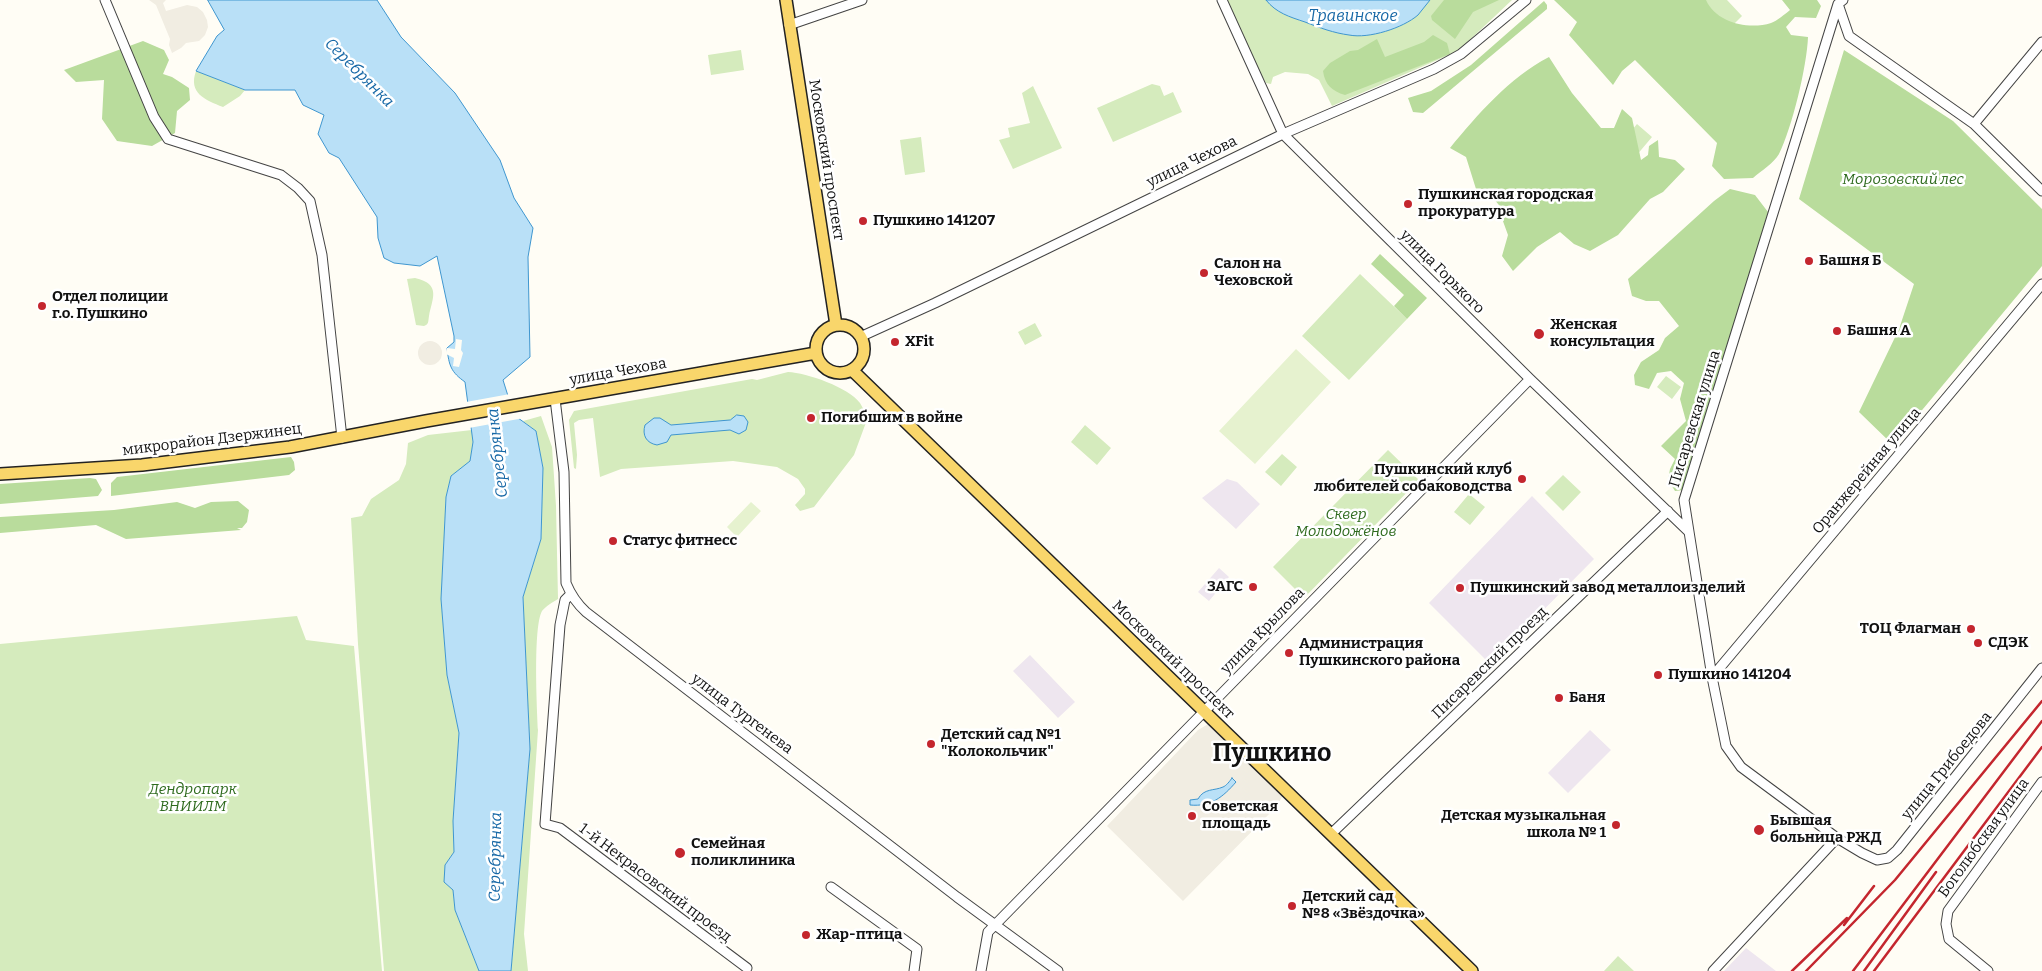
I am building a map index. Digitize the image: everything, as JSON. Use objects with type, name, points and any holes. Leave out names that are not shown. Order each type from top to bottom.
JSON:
[{"type":"main road","name":"Московский проспект","points":[[786,0],[836,325]]},
{"type":"main road","points":[[836,325],[845,326],[854,330],[860,336],[863,355],[859,363],[852,370],[834,373],[825,369],[819,362],[816,344],[820,335],[827,329],[836,325]]},
{"type":"main road","name":"улица Чехова","points":[[426,422],[816,353]]},
{"type":"main road","name":"Московский проспект","points":[[852,370],[1472,971]]},
{"type":"main road","name":"микрорайон Дзержинец","points":[[0,474],[162,463],[264,451],[426,422]]},
{"type":"street","points":[[105,0],[154,117],[168,139],[281,175],[298,188],[310,201],[322,255],[342,438]]},
{"type":"street","points":[[789,25],[862,0]]},
{"type":"street","name":"улица Горького","points":[[1222,0],[1283,134],[1530,379],[1688,531]]},
{"type":"street","name":"улица Чехова","points":[[860,336],[935,303],[1283,134],[1434,70],[1461,54],[1526,0]]},
{"type":"street","points":[[1839,1],[1849,36],[1974,124],[2042,191]]},
{"type":"street","name":"Писаревская улица","points":[[1836,838],[1740,767],[1726,746],[1712,676],[1684,500],[1839,1]]},
{"type":"street","points":[[1974,124],[2042,42]]},
{"type":"street","name":"Оранжерейная улица","points":[[1712,676],[2042,284]]},
{"type":"street","name":"улица Крылова","points":[[981,971],[988,932],[1530,379]]},
{"type":"street","points":[[555,399],[564,472],[566,578],[570,595]]},
{"type":"street","name":"Писаревский проезд","points":[[1331,834],[1668,512]]},
{"type":"street","name":"1-й Некрасовский проезд","points":[[570,595],[566,600],[560,625],[545,824],[560,828],[747,968]]},
{"type":"street","name":"улица Тургенева","points":[[570,595],[586,612],[1058,971]]},
{"type":"street","name":"улица Грибоедова","points":[[1836,838],[1877,860],[1888,858],[1897,850],[2042,668]]},
{"type":"street","name":"Боголюбская улица","points":[[1988,971],[1949,939],[1946,924],[1948,910],[2042,782]]},
{"type":"street","points":[[1713,971],[1836,838]]},
{"type":"street","points":[[831,887],[917,949],[914,971]]},
{"type":"shaded area","points":[[149,0],[166,0],[163,3],[166,11],[187,5],[197,7],[203,12],[207,20],[208,27],[205,35],[199,41],[186,43],[172,53],[169,45],[170,39],[156,5]]},
{"type":"shaded area","points":[[430,341],[435,342],[441,348],[441,358],[435,364],[430,365],[425,364],[419,358],[418,353],[419,348],[425,342]]},
{"type":"shaded area","points":[[1227,479],[1237,482],[1260,504],[1236,529],[1202,498]]},
{"type":"shaded area","name":"Пушкинский завод металлоизделий","points":[[1532,496],[1594,559],[1490,664],[1429,603]]},
{"type":"shaded area","points":[[1219,568],[1229,577],[1209,601],[1198,592]]},
{"type":"shaded area","points":[[1030,655],[1075,702],[1058,718],[1013,671]]},
{"type":"shaded area","name":"Советская площадь","points":[[1210,723],[1284,793],[1277,806],[1183,901],[1107,826],[1198,730]]},
{"type":"shaded area","points":[[1590,730],[1611,750],[1568,793],[1548,773]]},
{"type":"shaded area","points":[[1746,948],[1776,971],[1724,971]]},
{"type":"green space","points":[[1227,0],[1512,0],[1458,51],[1332,106],[1319,80],[1308,74],[1285,72],[1273,77],[1271,84],[1266,83]]},
{"type":"green space","points":[[1444,0],[1499,0],[1473,12],[1455,39],[1432,20],[1431,16]]},
{"type":"green space","points":[[1554,0],[1706,0],[1717,14],[1725,19],[1734,23],[1753,26],[1773,22],[1790,10],[1782,0],[1817,0],[1821,6],[1816,18],[1795,17],[1786,27],[1791,35],[1808,37],[1798,97],[1789,129],[1777,157],[1753,178],[1724,179],[1712,166],[1717,143],[1635,60],[1622,71],[1613,85],[1569,35],[1577,22]]},
{"type":"green space","points":[[1685,0],[1727,0],[1742,16],[1721,37]]},
{"type":"green space","points":[[1544,1],[1547,9],[1423,113],[1413,112],[1408,98],[1431,91],[1471,65]]},
{"type":"green space","points":[[1433,35],[1447,43],[1450,54],[1345,95],[1336,92],[1325,80],[1323,71],[1330,63],[1350,51],[1358,50],[1377,39],[1385,57],[1424,42]]},
{"type":"green space","points":[[143,41],[164,50],[169,60],[163,74],[172,77],[189,88],[190,100],[177,111],[175,133],[152,146],[117,141],[102,119],[104,80],[76,82],[64,70]]},
{"type":"green space","points":[[741,50],[744,70],[711,75],[708,55]]},
{"type":"green space","name":"Морозовский лес","points":[[1844,50],[1953,121],[2042,209],[2042,266],[1893,445],[1859,412],[1899,329],[1914,284],[1799,199]]},
{"type":"green space","points":[[1549,57],[1572,93],[1601,128],[1614,128],[1622,109],[1632,118],[1641,160],[1648,155],[1649,146],[1658,140],[1659,157],[1675,160],[1685,169],[1663,192],[1650,199],[1618,235],[1590,251],[1574,244],[1560,232],[1537,247],[1513,271],[1502,256],[1508,235],[1500,213],[1504,211],[1493,198],[1476,189],[1466,157],[1450,148],[1507,86]]},
{"type":"green space","points":[[196,71],[245,90],[240,96],[223,107],[210,102],[196,90],[194,79]]},
{"type":"green space","points":[[1152,84],[1160,86],[1164,96],[1173,92],[1182,112],[1113,142],[1097,108]]},
{"type":"green space","points":[[1033,86],[1062,148],[1013,169],[999,140],[1010,137],[1008,128],[1030,123],[1022,93]]},
{"type":"green space","points":[[1637,124],[1652,137],[1636,156],[1621,143]]},
{"type":"green space","points":[[921,137],[925,172],[905,175],[900,140]]},
{"type":"green space","points":[[1730,189],[1755,195],[1768,212],[1684,490],[1675,491],[1668,480],[1670,469],[1675,459],[1661,446],[1686,421],[1680,399],[1684,383],[1671,371],[1657,373],[1649,389],[1635,385],[1634,375],[1641,362],[1659,350],[1665,338],[1679,326],[1659,301],[1646,301],[1632,296],[1628,279],[1714,201]]},
{"type":"green space","points":[[1380,254],[1427,298],[1407,319],[1394,306],[1404,295],[1371,264]]},
{"type":"green space","points":[[1360,274],[1407,319],[1349,380],[1302,336]]},
{"type":"green space","points":[[415,278],[429,284],[433,293],[428,322],[424,326],[416,325],[407,279]]},
{"type":"green space","points":[[1035,323],[1042,336],[1025,345],[1018,332]]},
{"type":"green space","points":[[1296,349],[1331,382],[1255,464],[1219,431]]},
{"type":"green space","points":[[788,372],[816,378],[837,386],[860,403],[868,417],[854,455],[814,507],[800,511],[795,505],[805,494],[805,489],[798,479],[777,467],[733,461],[621,469],[600,477],[593,418],[579,420],[574,423],[577,455],[576,469],[574,468],[569,420],[574,411],[752,379],[757,380]]},
{"type":"green space","points":[[1666,376],[1681,387],[1672,399],[1657,387]]},
{"type":"green space","points":[[541,416],[552,447],[556,506],[558,599],[542,611],[537,633],[538,730],[524,934],[528,971],[511,971],[530,749],[523,597],[541,539],[543,468],[536,431],[523,421]]},
{"type":"green space","points":[[1085,425],[1111,448],[1097,465],[1071,442]]},
{"type":"green space","points":[[472,430],[473,442],[470,462],[451,476],[446,497],[441,599],[447,675],[459,733],[453,821],[454,852],[445,865],[453,890],[455,910],[479,971],[384,971],[358,644],[351,518],[362,516],[371,499],[399,480],[406,464],[408,443],[428,435]]},
{"type":"green space","name":"Сквер Молодожёнов","points":[[1388,450],[1419,480],[1304,598],[1273,567]]},
{"type":"green space","points":[[1282,454],[1297,467],[1281,486],[1265,472]]},
{"type":"green space","points":[[291,457],[295,470],[289,475],[111,496],[111,483],[117,477]]},
{"type":"green space","points":[[1563,475],[1581,492],[1563,511],[1545,493]]},
{"type":"green space","points":[[96,479],[102,490],[98,496],[0,504],[0,484]]},
{"type":"green space","points":[[1469,494],[1485,507],[1470,525],[1454,512]]},
{"type":"green space","points":[[238,501],[249,510],[247,522],[242,528],[237,528],[241,530],[126,539],[96,525],[0,533],[0,517],[114,510],[177,502],[195,508],[211,502]]},
{"type":"green space","points":[[751,502],[761,511],[737,537],[727,527]]},
{"type":"green space","name":"Дендропарк ВНИИЛМ","points":[[297,616],[306,640],[354,646],[382,971],[0,971],[0,644]]},
{"type":"green space","points":[[1618,956],[1634,971],[1604,971]]},
{"type":"water","name":"Серебрянка","points":[[208,0],[377,0],[401,37],[455,93],[500,160],[514,198],[533,228],[528,257],[530,357],[503,380],[514,415],[536,431],[543,468],[541,539],[523,597],[530,749],[511,971],[479,971],[455,910],[453,890],[444,882],[445,865],[454,852],[453,821],[459,733],[447,675],[441,599],[446,497],[451,476],[470,461],[473,442],[465,382],[454,372],[449,360],[447,348],[454,342],[454,336],[437,256],[420,266],[394,263],[384,258],[378,238],[377,217],[339,158],[329,153],[318,134],[324,115],[303,105],[295,90],[245,90],[196,71],[217,36],[224,30]]},
{"type":"water","name":"Травинское","points":[[1266,0],[1430,0],[1418,15],[1404,24],[1376,34],[1357,36],[1332,32],[1289,16],[1274,8]]},
{"type":"water","points":[[737,415],[744,416],[748,422],[746,430],[739,434],[730,430],[671,435],[667,442],[657,445],[650,442],[645,435],[645,425],[654,418],[660,418],[671,425],[730,420]]},
{"type":"water","points":[[1232,778],[1236,782],[1216,800],[1210,803],[1190,805],[1190,800],[1198,799],[1206,791],[1224,786]]},
{"type":"pier","points":[[456,339],[462,340],[461,350],[463,353],[459,367],[453,366],[454,358],[446,354],[447,348],[455,349]]},
{"type":"pier","points":[[510,394],[516,413],[524,418],[469,428],[466,402]]},
{"type":"railway","points":[[1806,971],[1895,880],[2042,701]]},
{"type":"railway","points":[[1853,971],[2042,721]]},
{"type":"railway","points":[[1874,971],[2042,747]]},
{"type":"railway","points":[[1864,971],[1936,872]]},
{"type":"railway","points":[[1844,925],[1874,886]]},
{"type":"railway","points":[[1792,971],[1847,918]]},
{"type":"place","name":"Пушкинская городская прокуратура","points":[[1408,204]]},
{"type":"place","name":"Пушкино 141207","points":[[863,221]]},
{"type":"place","name":"Башня Б","points":[[1809,261]]},
{"type":"place","name":"Салон на Чеховской","points":[[1204,273]]},
{"type":"place","name":"Отдел полиции г.о. Пушкино","points":[[42,306]]},
{"type":"place","name":"Башня А","points":[[1837,331]]},
{"type":"place","name":"Женская консультация","points":[[1539,334]]},
{"type":"place","name":"XFit","points":[[895,342]]},
{"type":"place","name":"Погибшим в войне","points":[[811,418]]},
{"type":"place","name":"Пушкинский клуб любителей собаководства","points":[[1522,479]]},
{"type":"place","name":"Статус фитнесс","points":[[613,541]]},
{"type":"place","name":"ЗАГС","points":[[1253,587]]},
{"type":"place","name":"Пушкинский завод металлоизделий","points":[[1460,588]]},
{"type":"place","name":"ТОЦ Флагман","points":[[1971,629]]},
{"type":"place","name":"СДЭК","points":[[1978,643]]},
{"type":"place","name":"Администрация Пушкинского района","points":[[1289,653]]},
{"type":"place","name":"Пушкино 141204","points":[[1658,675]]},
{"type":"place","name":"Баня","points":[[1559,698]]},
{"type":"place","name":"Детский сад №1 \"Колокольчик\"","points":[[931,744]]},
{"type":"place","name":"Советская площадь","points":[[1192,816]]},
{"type":"place","name":"Детская музыкальная школа № 1","points":[[1616,825]]},
{"type":"place","name":"Бывшая больница РЖД","points":[[1759,830]]},
{"type":"place","name":"Семейная поликлиника","points":[[680,853]]},
{"type":"place","name":"Детский сад №8 «Звёздочка»","points":[[1292,906]]},
{"type":"place","name":"Жар-птица","points":[[806,935]]},
{"type":"district","name":"Пушкино","points":[[1272,754]]}]
